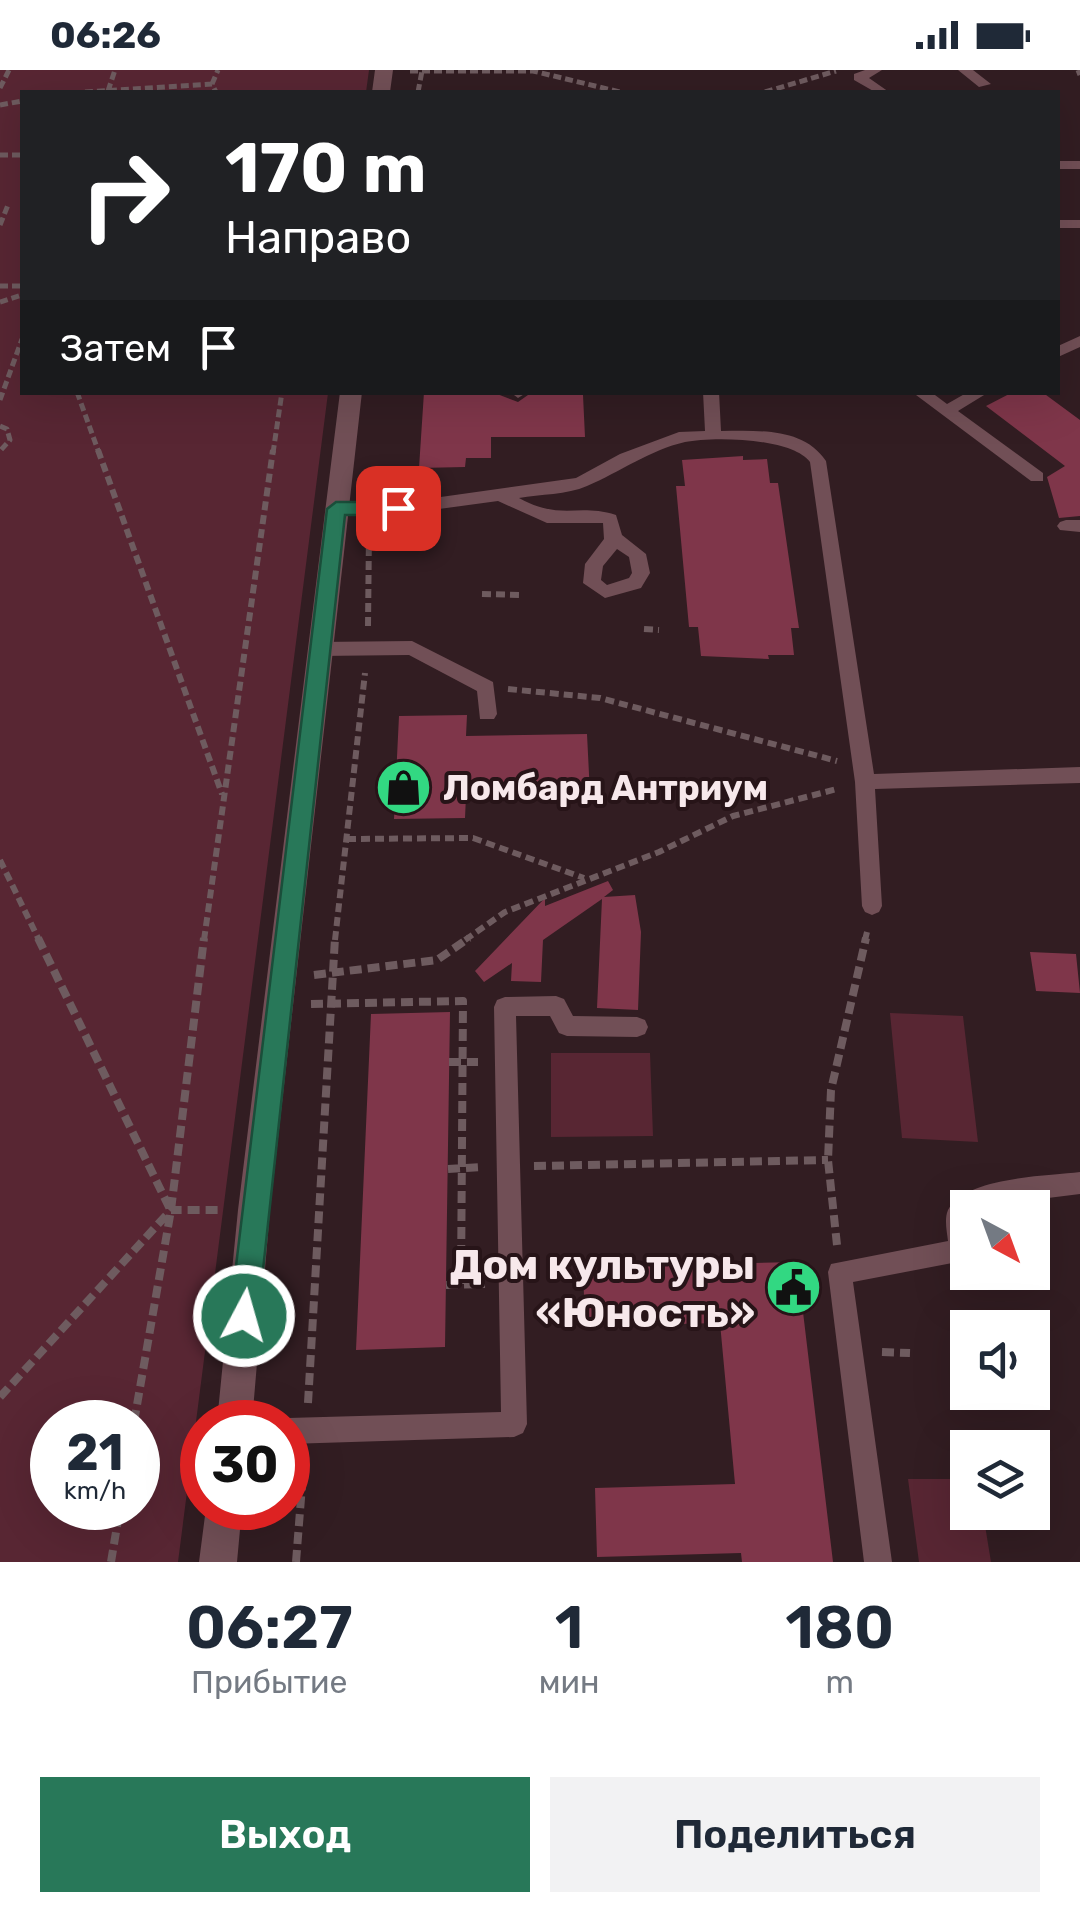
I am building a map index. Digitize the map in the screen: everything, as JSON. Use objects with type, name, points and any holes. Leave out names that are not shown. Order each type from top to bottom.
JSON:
[{"type":"street","points":[[236,1400],[254,1210],[351,395]]},
{"type":"street","points":[[218,1562],[222,1530]]},
{"type":"lane","points":[[876,70],[860,78],[879,90]]},
{"type":"lane","points":[[964,70],[984,84]]},
{"type":"lane","points":[[711,395],[713,436]]},
{"type":"lane","points":[[924,395],[1038,477]]},
{"type":"lane","points":[[946,411],[975,395]]},
{"type":"lane","points":[[336,509],[398,508],[580,483],[626,458],[685,436],[769,436],[808,448],[818,461],[864,775],[872,906]]},
{"type":"lane","points":[[501,495],[527,510],[554,518],[596,513],[610,518],[614,538]]},
{"type":"lane","points":[[398,508],[428,526]]},
{"type":"lane","points":[[319,649],[412,648],[486,687],[488,714]]},
{"type":"lane","points":[[864,775],[1080,775]]},
{"type":"lane","points":[[310,1431],[514,1424],[505,1007],[556,1006],[566,1026],[637,1027]]},
{"type":"lane","points":[[1017,1190],[1080,1182]]},
{"type":"lane","points":[[878,1562],[840,1272],[950,1253]]},
{"type":"path","points":[[0,88],[9,70]]},
{"type":"path","points":[[215,90],[212,84],[218,70]]},
{"type":"path","points":[[384,71],[534,70],[612,90]]},
{"type":"path","points":[[772,90],[839,70]]},
{"type":"path","points":[[123,90],[212,84]]},
{"type":"path","points":[[0,225],[8,205]]},
{"type":"path","points":[[0,400],[20,344]]},
{"type":"path","points":[[79,395],[222,795]]},
{"type":"path","points":[[138,1400],[170,1210],[222,795],[282,395]]},
{"type":"path","points":[[0,426],[10,434],[10,440],[0,451]]},
{"type":"path","points":[[300,1400],[333,1004],[331,973],[368,649],[369,508]]},
{"type":"path","points":[[482,594],[520,595]]},
{"type":"path","points":[[644,629],[659,630]]},
{"type":"path","points":[[486,687],[600,698],[864,775]]},
{"type":"path","points":[[281,992],[331,973],[437,960],[505,912],[659,852],[733,816],[864,775]]},
{"type":"path","points":[[346,838],[474,838],[586,879]]},
{"type":"path","points":[[0,860],[170,1210]]},
{"type":"path","points":[[840,1272],[828,1160],[832,1090],[872,906]]},
{"type":"path","points":[[281,992],[333,1004],[463,1001],[461,1284]]},
{"type":"path","points":[[509,1167],[828,1160]]},
{"type":"path","points":[[0,1397],[170,1210],[254,1210]]},
{"type":"path","points":[[111,1562],[116,1530]]},
{"type":"path","points":[[296,1530],[296,1562]]},
{"type":"shaded area","points":[[0,70],[369,70],[366,90],[20,90],[20,395],[328,395],[199,1400],[180,1400],[182,1530],[178,1562],[0,1562]]},
{"type":"shaded area","points":[[890,1013],[963,1016],[978,1142],[902,1138]]},
{"type":"shaded area","points":[[551,1053],[650,1053],[653,1136],[551,1137]]},
{"type":"shaded area","points":[[908,1479],[950,1479],[950,1530],[986,1530],[991,1562],[919,1562]]},
{"type":"building","points":[[424,395],[500,395],[518,402],[528,395],[583,395],[585,437],[491,437],[491,458],[466,458],[465,467],[419,468]]},
{"type":"building","points":[[1007,395],[1046,395],[1080,420],[1080,516],[1059,518],[1047,477],[1065,466],[986,406]]},
{"type":"building","points":[[743,456],[743,460],[767,459],[770,483],[778,483],[799,628],[791,628],[794,655],[768,655],[769,659],[701,656],[698,627],[689,627],[676,486],[685,486],[682,460]]},
{"type":"building","points":[[467,715],[466,736],[587,734],[590,794],[466,796],[465,818],[394,819],[399,716]]},
{"type":"building","points":[[608,881],[613,890],[604,897],[635,895],[641,932],[638,1010],[597,1008],[602,899],[543,940],[541,982],[511,981],[512,963],[484,982],[475,971],[545,898],[545,906]]},
{"type":"building","points":[[1030,952],[1076,954],[1080,993],[1036,991]]},
{"type":"building","points":[[450,1012],[445,1347],[356,1350],[371,1014]]},
{"type":"building","points":[[797,1262],[833,1562],[742,1562],[741,1553],[597,1557],[595,1488],[735,1484],[720,1323],[585,1326],[583,1267]]},
{"type":"place","name":"Ломбард Антриум","points":[[404,788]]},
{"type":"place","name":"Дом культуры «Юность»","points":[[794,1288]]},
{"type":"route","points":[[244,1316],[336,509],[398,508]]}]
